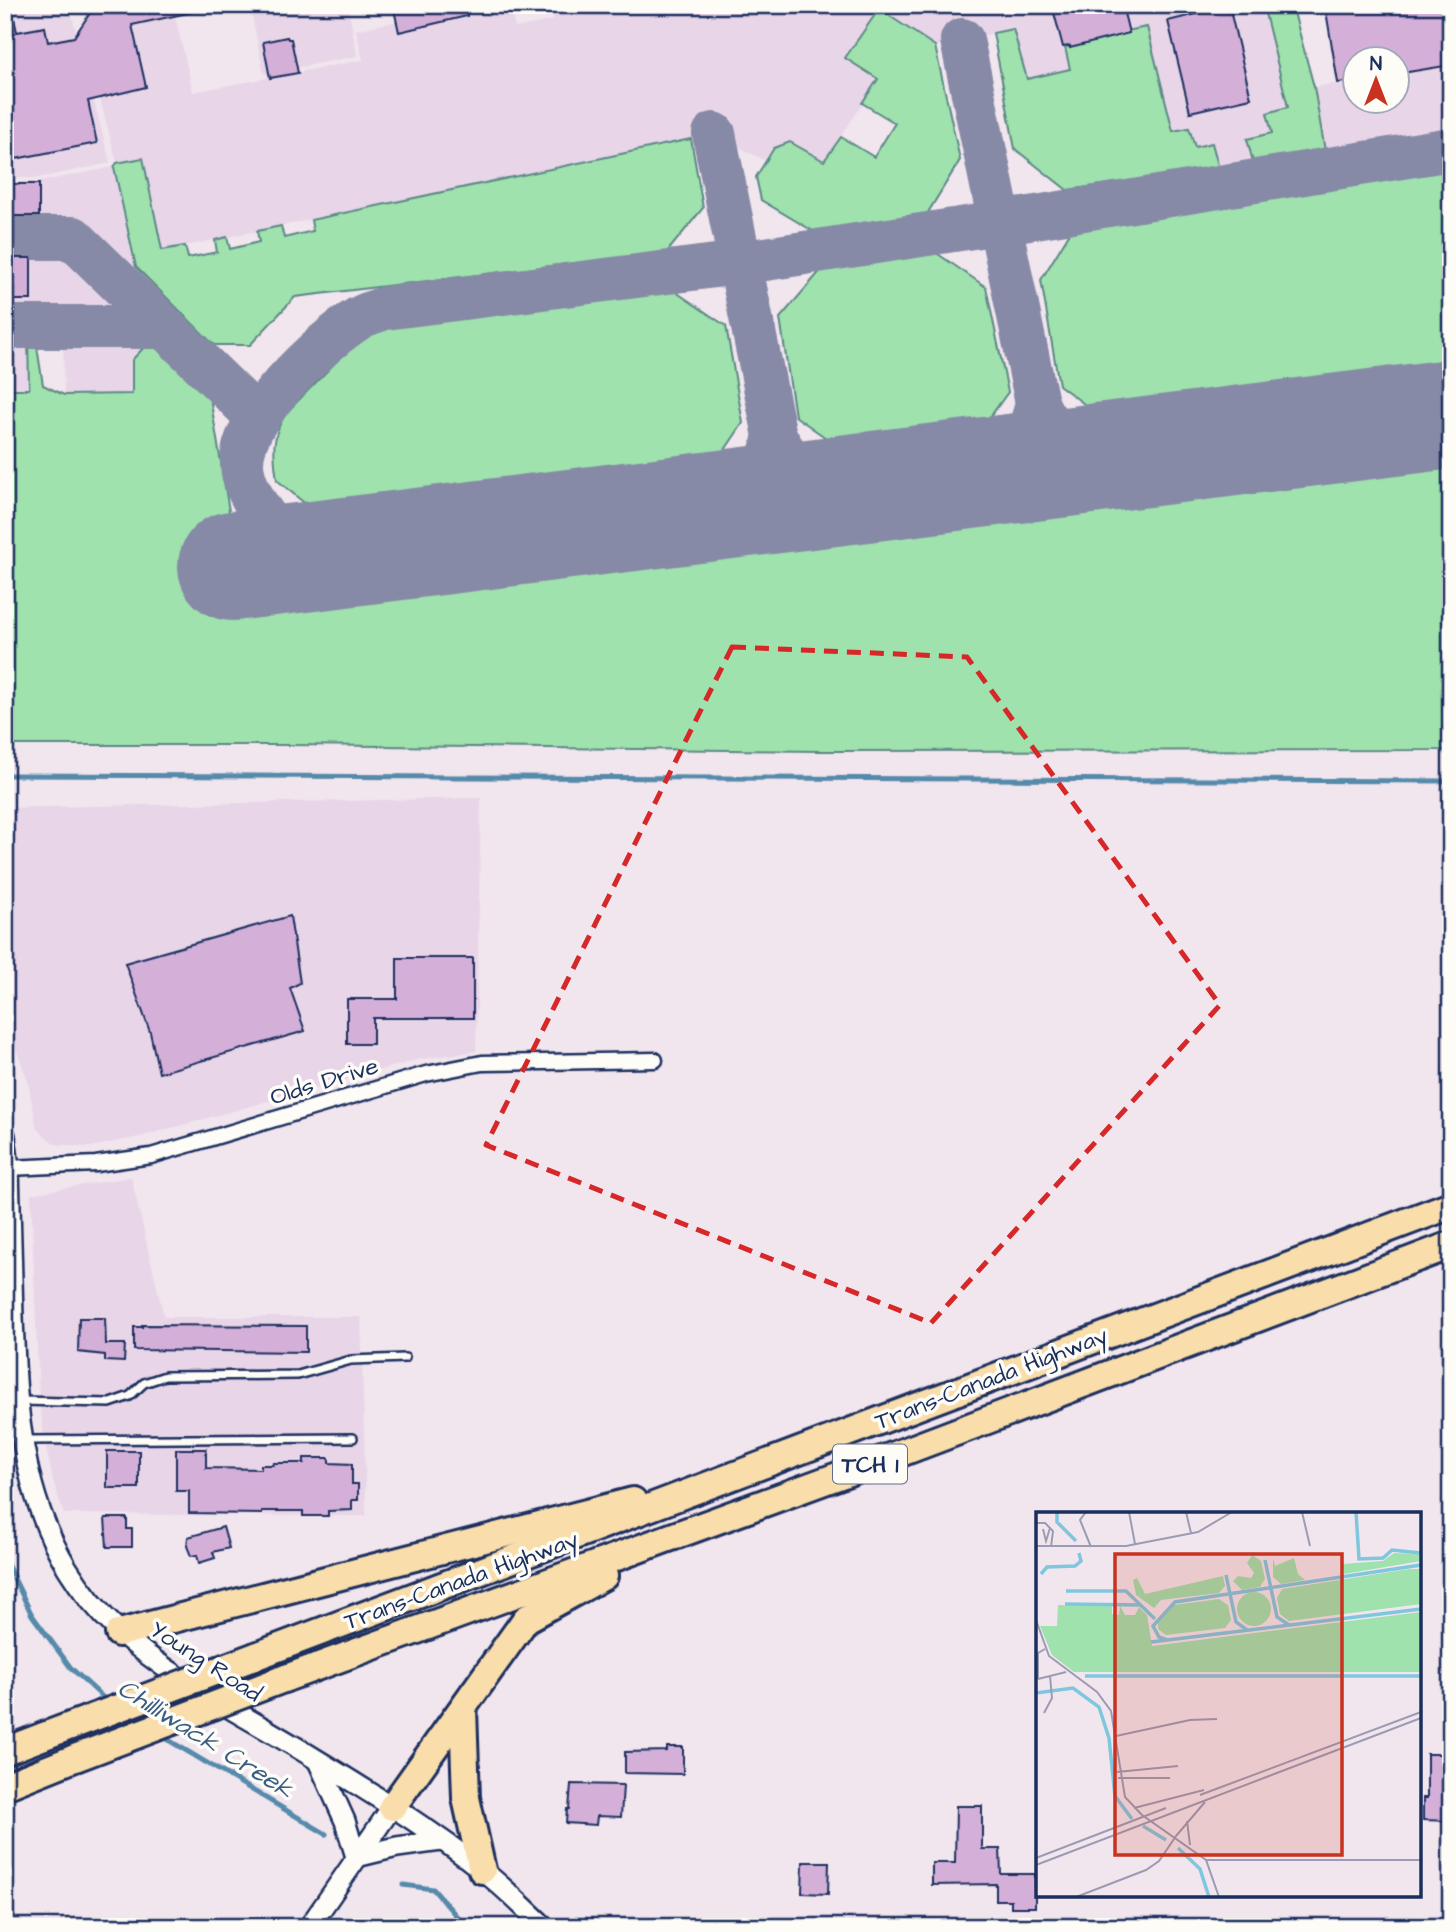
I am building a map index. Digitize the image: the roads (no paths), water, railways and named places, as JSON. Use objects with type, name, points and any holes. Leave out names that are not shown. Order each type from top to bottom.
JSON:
[{"type":"highway","name":"Trans-Canada Highway","points":[[5,1751],[1451,1205]]},
{"type":"highway","name":"Trans-Canada Highway","points":[[5,1786],[286,1678],[887,1458],[1451,1245]]},
{"type":"highway","points":[[119,1633],[652,1496],[778,1451],[874,1422]]},
{"type":"highway","points":[[391,1807],[526,1619],[591,1581],[887,1458]]},
{"type":"highway","points":[[463,1709],[466,1798],[482,1870]]},
{"type":"main road","name":"Young Road","points":[[5,1136],[9,1168],[16,1401],[32,1484],[44,1521],[62,1561],[88,1599],[119,1633],[174,1676],[391,1807],[482,1870],[545,1927]]},
{"type":"main road","points":[[317,1760],[345,1821],[356,1857]]},
{"type":"main road","points":[[309,1927],[391,1807]]},
{"type":"main road","points":[[356,1857],[397,1847],[441,1841]]},
{"type":"street","name":"Olds Drive","points":[[9,1168],[96,1164],[151,1156],[426,1074],[482,1063],[655,1060]]},
{"type":"lane","points":[[16,1401],[110,1403],[130,1396],[144,1383],[165,1376],[298,1375],[351,1360],[405,1358]]},
{"type":"lane","points":[[22,1440],[353,1438]]},
{"type":"waterway","points":[[5,775],[1451,781]]},
{"type":"waterway","name":"Chilliwack Creek","points":[[5,1560],[32,1615],[71,1668],[108,1702]]},
{"type":"waterway","name":"Chilliwack Creek","points":[[160,1735],[326,1834]]},
{"type":"waterway","name":"Chilliwack Creek","points":[[403,1885],[433,1889],[466,1927]]}]
